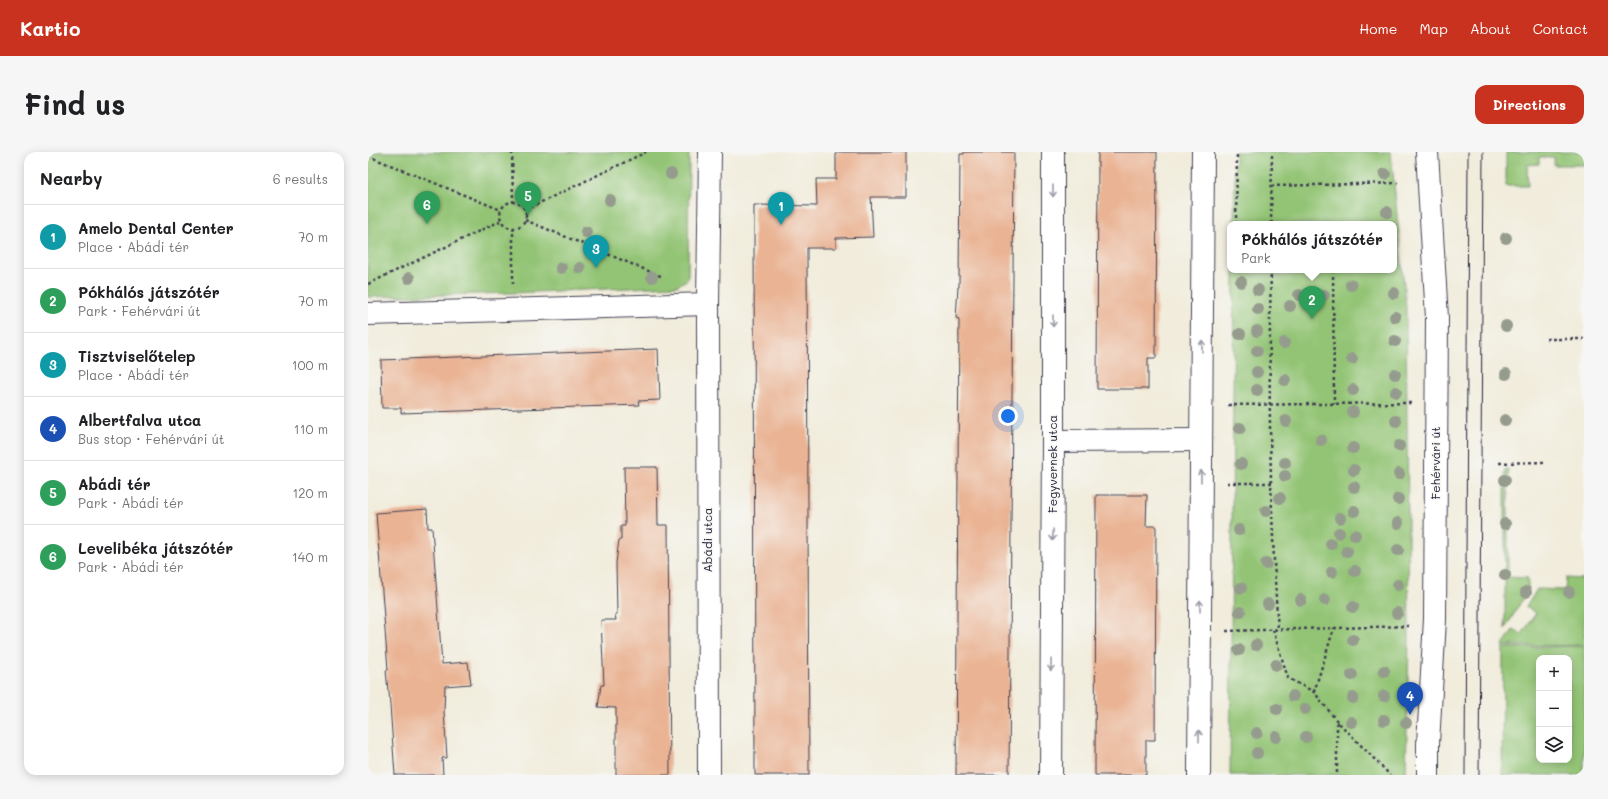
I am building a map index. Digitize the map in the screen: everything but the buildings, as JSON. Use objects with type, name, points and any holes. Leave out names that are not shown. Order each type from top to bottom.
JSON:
[{"type":"street","name":"Abádi utca","points":[[709,775],[708,304],[710,152]]},
{"type":"street","name":"Fegyvernek utca","points":[[1050,775],[1054,441],[1053,152]]},
{"type":"street","points":[[1199,775],[1203,152]]},
{"type":"street","name":"Fehérvári út","points":[[1427,152],[1437,318],[1435,620],[1428,744],[1428,775]]},
{"type":"street","points":[[368,314],[708,304]]},
{"type":"street","points":[[1054,441],[1201,440]]},
{"type":"path","points":[[512,152],[513,202]]},
{"type":"path","points":[[525,210],[646,152]]},
{"type":"path","points":[[1236,152],[1236,221]]},
{"type":"path","points":[[1272,152],[1272,221]]},
{"type":"path","points":[[368,156],[501,210]]},
{"type":"path","points":[[1271,186],[1398,183]]},
{"type":"path","points":[[513,202],[520,204],[525,210],[525,220],[521,226],[513,229],[504,226],[499,217],[501,210],[506,204],[513,202]]},
{"type":"path","points":[[525,220],[665,278]]},
{"type":"path","points":[[368,284],[500,221]]},
{"type":"path","points":[[513,229],[514,310]]},
{"type":"path","points":[[1271,273],[1270,405],[1274,575],[1278,630]]},
{"type":"path","points":[[1333,273],[1334,404]]},
{"type":"path","points":[[1546,339],[1584,339]]},
{"type":"path","points":[[1202,405],[1411,403]]},
{"type":"path","points":[[1499,463],[1546,462]]},
{"type":"path","points":[[1201,484],[1272,483]]},
{"type":"path","points":[[1200,631],[1415,626]]},
{"type":"path","points":[[1314,692],[1334,628]]},
{"type":"path","points":[[1273,630],[1288,678],[1314,692],[1337,722],[1390,775]]},
{"type":"path","points":[[1337,722],[1337,775]]},
{"type":"green space","points":[[368,152],[689,152],[688,279],[677,286],[368,297]]},
{"type":"green space","points":[[1235,152],[1391,152],[1406,308],[1409,638],[1406,775],[1230,775],[1234,273],[1397,273],[1397,221],[1234,221]]},
{"type":"green space","points":[[1506,152],[1584,152],[1584,165],[1554,165],[1554,157],[1539,157],[1539,164],[1527,165],[1528,186],[1506,186]]},
{"type":"green space","points":[[1505,469],[1508,469],[1508,577],[1528,578],[1528,590],[1505,629]]},
{"type":"green space","points":[[1566,578],[1584,579],[1584,645],[1503,646],[1513,630],[1522,634],[1536,613],[1526,607],[1537,589],[1565,590]]},
{"type":"green space","points":[[1584,646],[1584,775],[1502,775],[1503,648]]},
{"type":"tram line","points":[[1465,775],[1468,152]]},
{"type":"tram line","points":[[1479,775],[1483,152]]},
{"type":"place","name":"Abádi tér","points":[[528,215]]},
{"type":"place","name":"Levelibéka játszótér","points":[[427,224]]},
{"type":"place","name":"Amelo Dental Center","points":[[781,225]]},
{"type":"place","name":"Tisztviselőtelep","points":[[596,268]]},
{"type":"place","name":"Pókhálós játszótér","points":[[1312,319]]},
{"type":"place","name":"Albertfalva utca","points":[[1410,715]]}]
